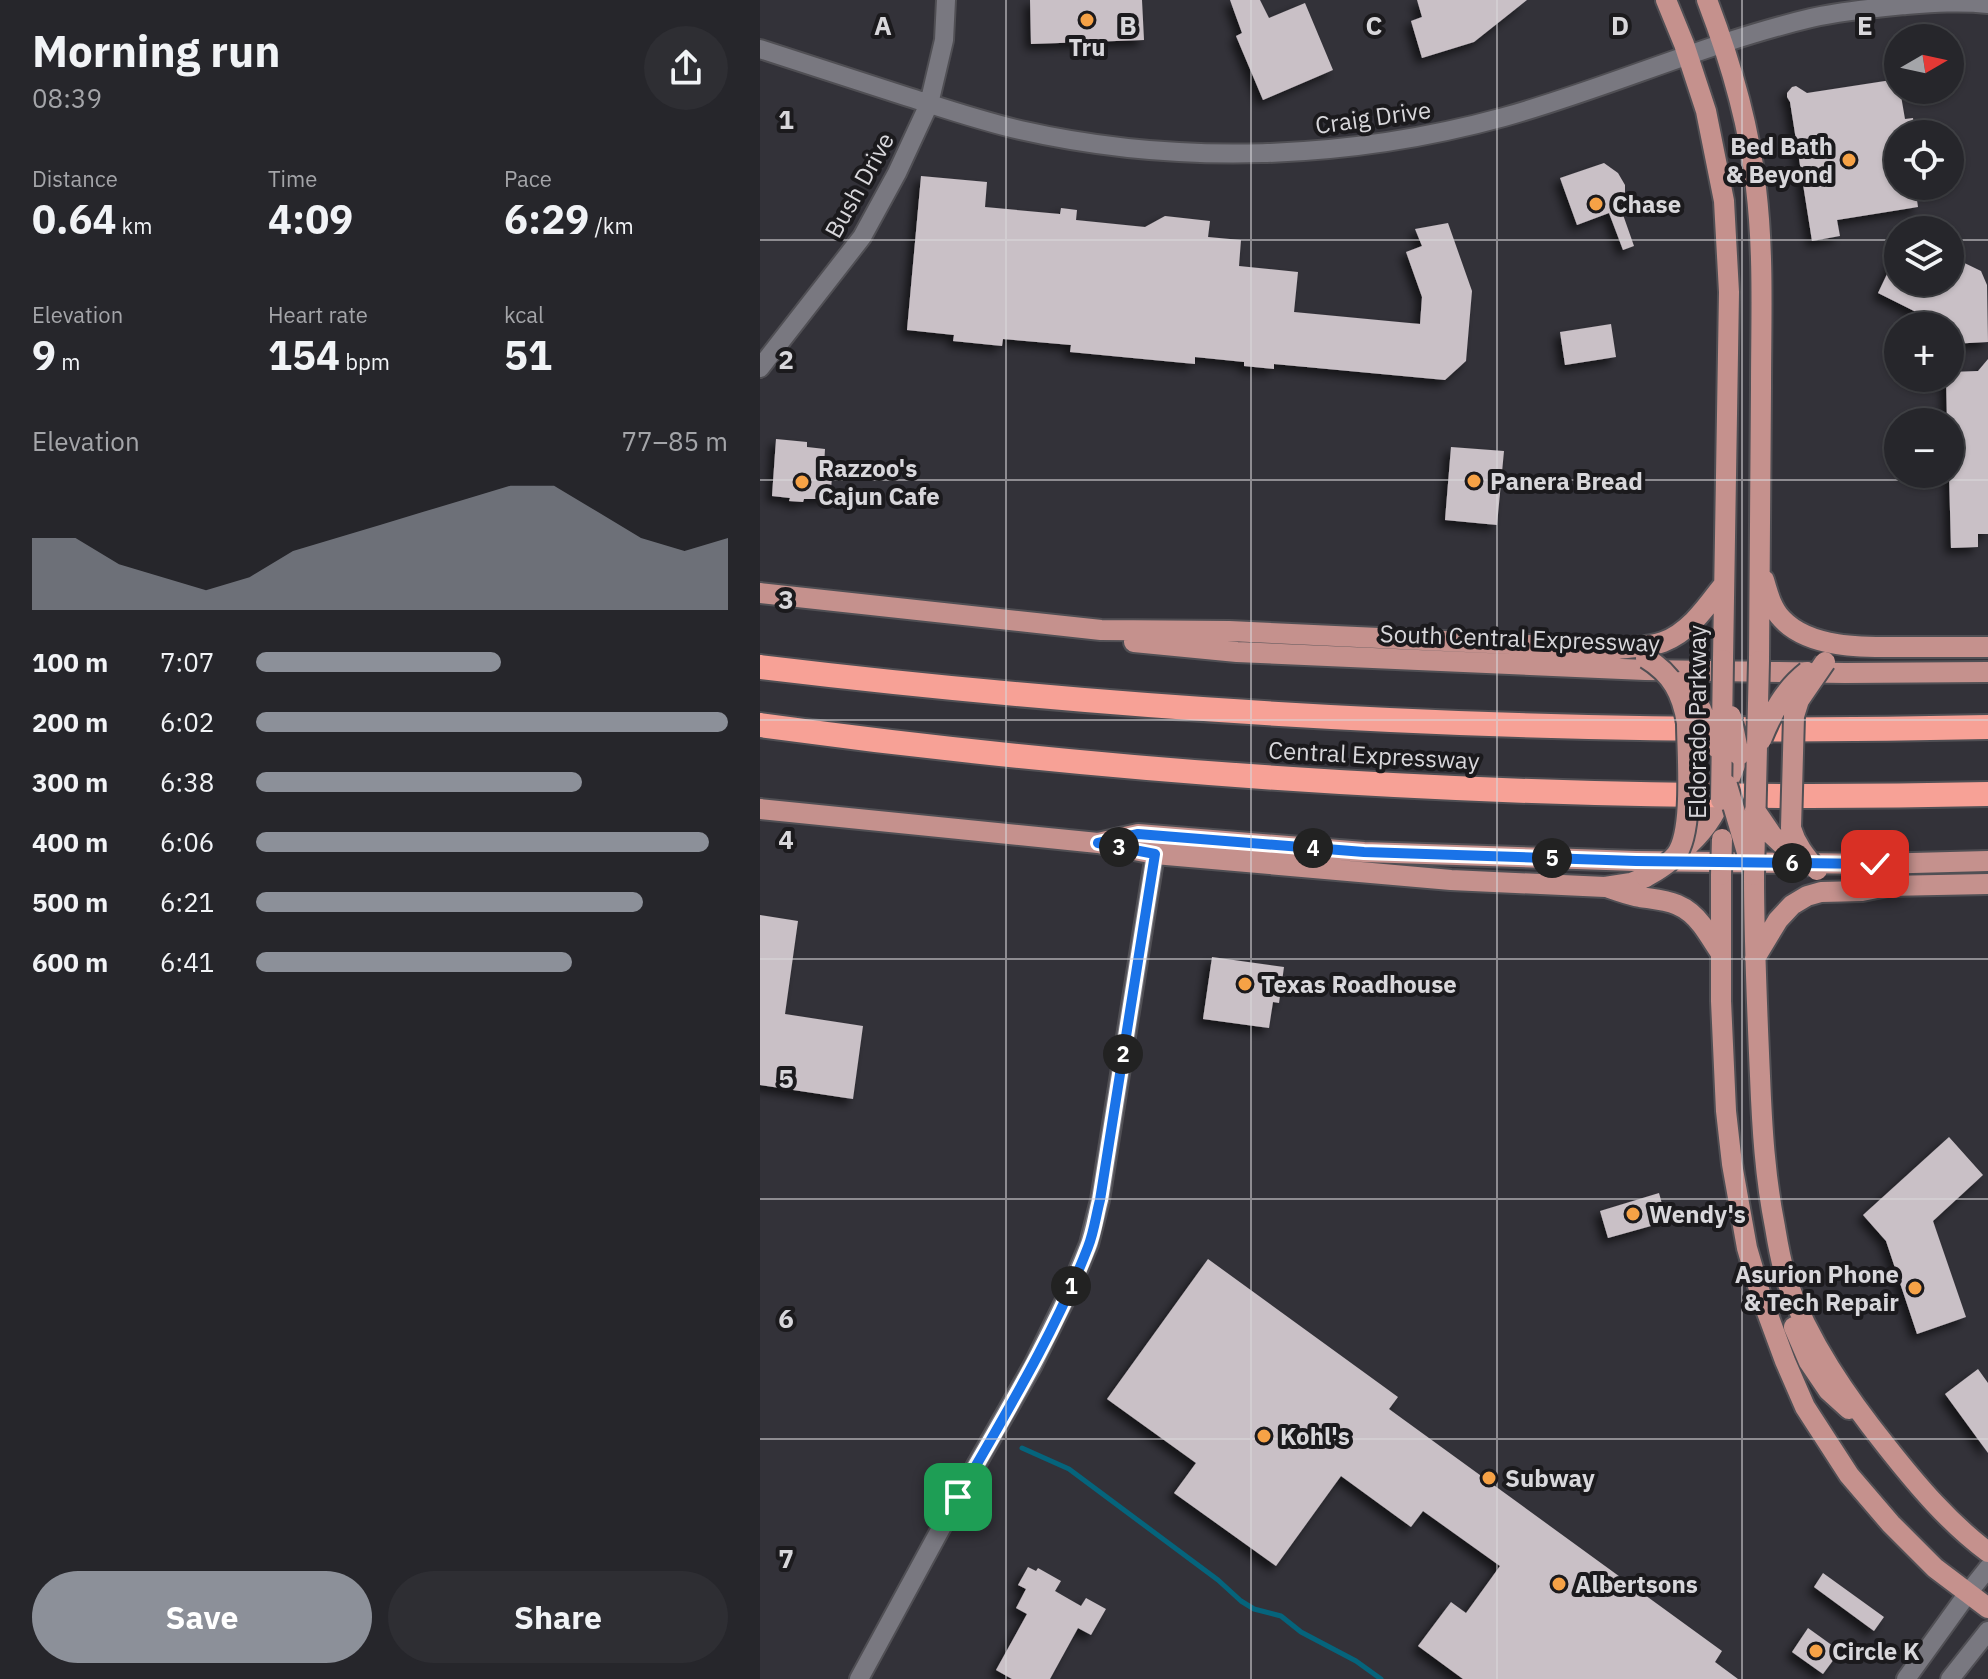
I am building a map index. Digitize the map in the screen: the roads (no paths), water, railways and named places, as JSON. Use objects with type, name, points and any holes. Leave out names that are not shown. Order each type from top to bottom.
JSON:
[{"type":"highway","name":"Central Expressway","points":[[760,667],[1092,700],[1424,722],[1659,729],[1988,727]]},
{"type":"highway","name":"Central Expressway","points":[[760,725],[1061,761],[1356,783],[1658,794],[1988,794]]},
{"type":"main road","name":"Eldorado Parkway","points":[[1666,0],[1688,55],[1710,127],[1724,201],[1728,257],[1723,660],[1732,721],[1735,779],[1722,839],[1720,952],[1726,1111],[1747,1248],[1761,1296],[1805,1407],[1849,1475],[1891,1524],[1935,1568],[1988,1608]]},
{"type":"main road","points":[[1707,0],[1739,98],[1750,148],[1761,251],[1757,713],[1735,779],[1754,875]]},
{"type":"main road","points":[[1759,560],[1769,598],[1782,619],[1803,634],[1852,647],[1988,647]]},
{"type":"main road","points":[[1618,649],[1653,644],[1675,636],[1693,622],[1724,584]]},
{"type":"main road","name":"South Central Expressway","points":[[760,593],[1101,630],[1229,631],[1618,649]]},
{"type":"main road","name":"South Central Expressway","points":[[1101,630],[1129,642],[1237,652],[1645,670],[1988,672]]},
{"type":"main road","points":[[760,809],[1098,843],[1155,854],[1451,880],[1605,887],[1646,877],[1689,846],[1713,817],[1781,698],[1800,677],[1852,647]]},
{"type":"main road","points":[[1618,649],[1646,658],[1676,678],[1701,709],[1735,779],[1765,826],[1805,865],[1839,880],[1887,886]]},
{"type":"main road","points":[[1822,874],[1801,850],[1791,828],[1794,716],[1799,700],[1825,662]]},
{"type":"main road","points":[[1667,672],[1681,699],[1687,723],[1687,814],[1682,843],[1675,856]]},
{"type":"main road","points":[[1755,811],[1755,958],[1764,1154],[1777,1239],[1787,1280],[1807,1326],[1873,1430],[1922,1490],[1988,1552]]},
{"type":"main road","points":[[1098,843],[1138,834],[1364,852],[1636,861],[1875,864],[1988,861]]},
{"type":"main road","points":[[1755,958],[1778,920],[1799,900],[1821,892],[1862,891],[1887,886],[1988,884]]},
{"type":"main road","points":[[1605,887],[1667,900],[1686,909],[1701,924],[1720,952]]},
{"type":"main road","points":[[1726,1111],[1741,1140],[1755,1230],[1761,1239],[1777,1239]]},
{"type":"main road","points":[[1747,1248],[1758,1252],[1770,1266],[1809,1362],[1828,1390],[1873,1430]]},
{"type":"street","name":"Bush Drive","points":[[760,368],[862,237],[897,173],[929,104],[944,40],[946,0]]},
{"type":"street","name":"Craig Drive","points":[[760,49],[1018,130],[1125,147],[1254,154],[1384,142],[1500,118],[1595,89],[1722,43],[1815,17],[1931,3],[1988,4]]},
{"type":"street","points":[[859,1679],[1033,1365],[1089,1244],[1100,1200],[1155,854]]},
{"type":"street","points":[[1906,1679],[1988,1568]]},
{"type":"street","points":[[1950,1679],[1988,1631]]},
{"type":"waterway","points":[[1022,1448],[1069,1469],[1218,1580],[1241,1601],[1254,1609],[1281,1616],[1301,1632],[1356,1661],[1381,1679]]},
{"type":"place","name":"Tru","points":[[1087,20]]},
{"type":"place","name":"Bed Bath & Beyond","points":[[1849,160]]},
{"type":"place","name":"Chase","points":[[1596,204]]},
{"type":"place","name":"Panera Bread","points":[[1474,481]]},
{"type":"place","name":"Razzoo's Cajun Cafe","points":[[802,482]]},
{"type":"place","name":"Texas Roadhouse","points":[[1245,984]]},
{"type":"place","name":"Wendy's","points":[[1633,1214]]},
{"type":"place","name":"Asurion Phone & Tech Repair","points":[[1915,1288]]},
{"type":"place","name":"Kohl's","points":[[1264,1436]]},
{"type":"place","name":"Subway","points":[[1489,1478]]},
{"type":"place","name":"Albertsons","points":[[1559,1584]]},
{"type":"place","name":"Circle K","points":[[1816,1651]]}]
